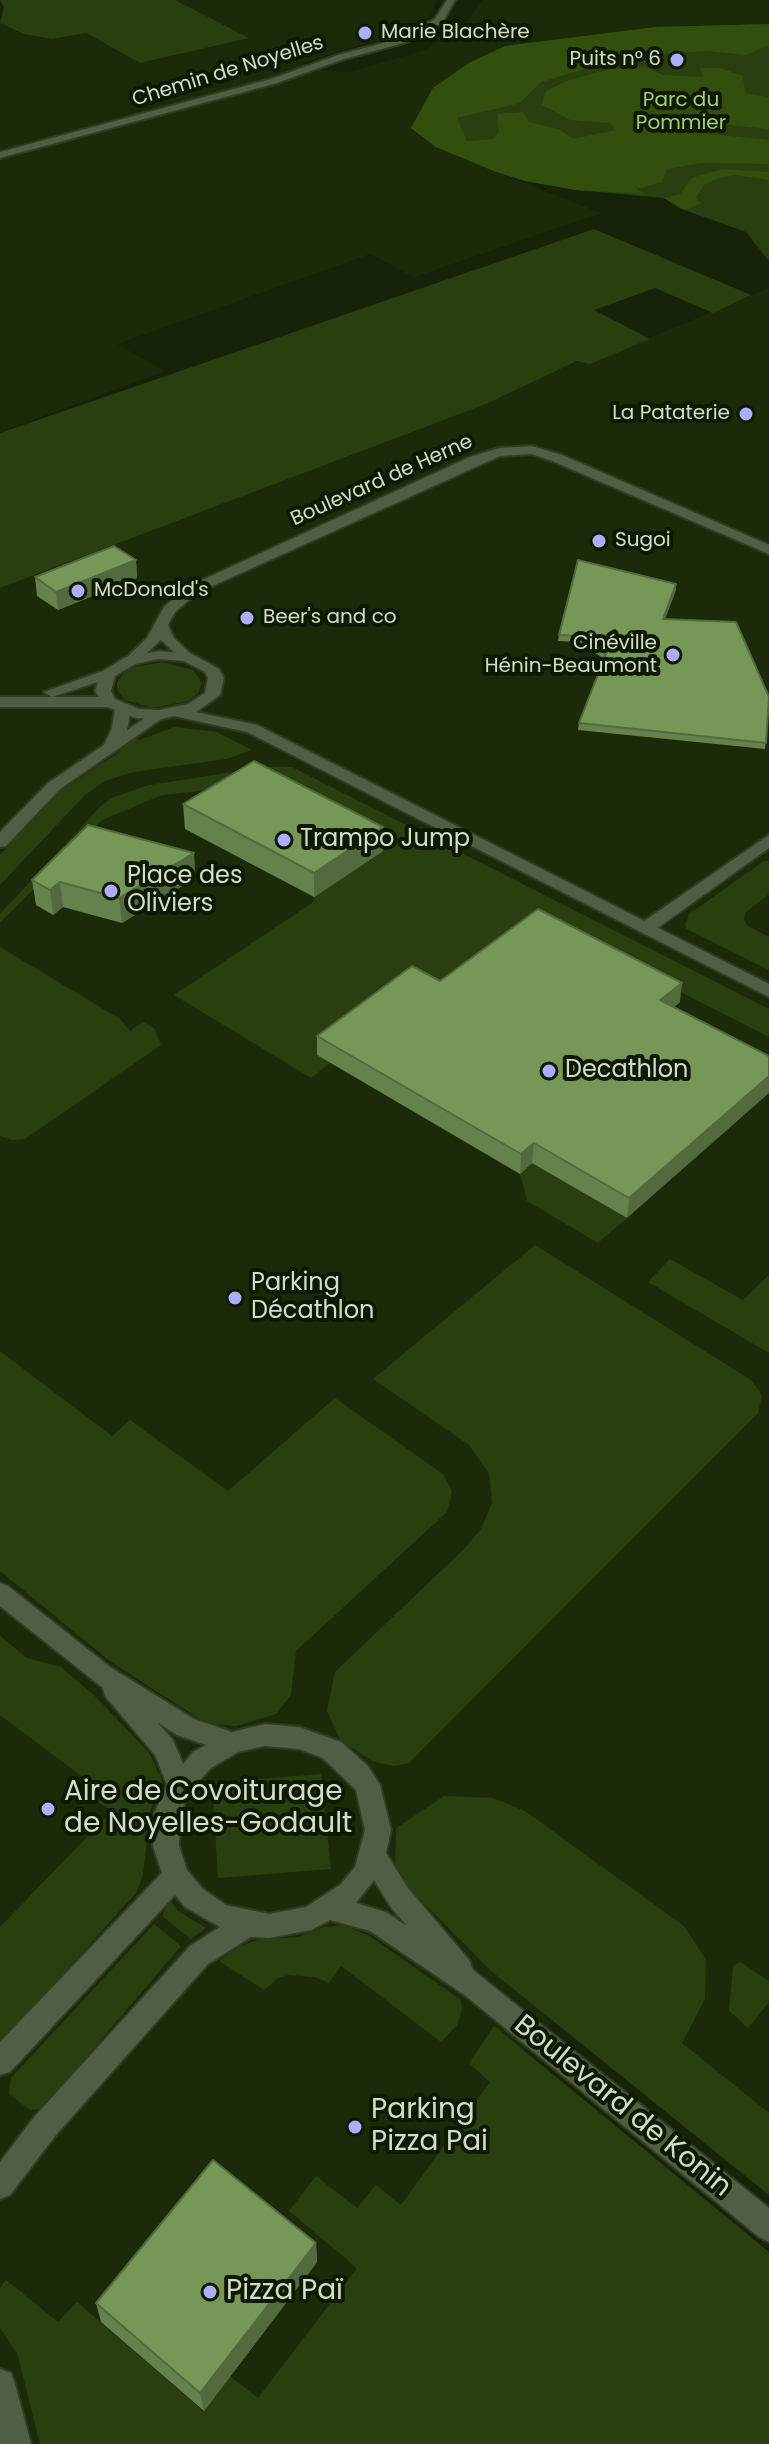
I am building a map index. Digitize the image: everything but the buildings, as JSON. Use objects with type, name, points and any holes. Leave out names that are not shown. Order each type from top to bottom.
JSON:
[{"type":"street","name":"Chemin de Noyelles","points":[[0,155],[274,81],[341,57],[401,41],[439,21],[451,0]]},
{"type":"street","name":"Boulevard de Herne","points":[[131,660],[144,650],[178,601],[210,581],[475,460],[510,450],[532,450],[557,458],[769,550]]},
{"type":"street","points":[[161,625],[168,640],[187,657],[211,669],[223,699],[252,728]]},
{"type":"street","points":[[0,702],[68,688],[108,674],[131,660],[159,655],[187,657]]},
{"type":"street","points":[[108,674],[103,691],[116,705],[120,728],[110,749]]},
{"type":"street","points":[[179,713],[204,702],[223,699]]},
{"type":"street","points":[[17,700],[116,705],[159,715],[179,713],[219,718],[252,728],[769,991]]},
{"type":"street","points":[[0,842],[54,786],[159,715]]},
{"type":"street","points":[[646,928],[769,840]]},
{"type":"street","points":[[0,1593],[101,1674],[186,1727],[232,1743]]},
{"type":"street","points":[[101,1674],[164,1748],[180,1785]]},
{"type":"street","points":[[265,1735],[299,1738],[332,1750],[358,1773],[373,1800],[378,1830],[373,1855],[364,1875],[349,1893],[330,1908],[291,1924],[248,1924],[219,1915],[194,1898],[176,1876],[166,1846],[167,1814],[180,1785],[202,1760],[232,1743],[265,1735]]},
{"type":"street","name":"Boulevard de Konin","points":[[373,1855],[399,1897],[476,1987]]},
{"type":"street","points":[[0,2062],[176,1876]]},
{"type":"street","name":"Boulevard de Konin","points":[[330,1908],[377,1921],[476,1987],[769,2227]]},
{"type":"street","points":[[0,2185],[45,2126],[199,1955],[248,1924]]},
{"type":"street","points":[[0,2384],[15,2444]]},
{"type":"shaded area","points":[[175,0],[436,0],[432,14],[412,30],[301,63],[321,71],[349,72],[425,50],[464,26],[483,0],[769,0],[769,24],[691,25],[505,46],[469,63],[433,88],[496,172],[601,213],[414,277],[370,254],[117,344],[165,371],[0,432],[0,23],[23,35],[52,39],[86,33],[140,63],[248,38]]},
{"type":"shaded area","points":[[769,288],[769,2195],[553,2021],[490,2082],[357,2268],[223,2444],[0,2444],[0,588],[486,404],[577,361],[590,363]]},
{"type":"green space","points":[[0,0],[175,0],[249,38],[140,63],[86,33],[52,39],[23,34],[0,23],[4,7]]},
{"type":"green space","name":"Parc du Pommier","points":[[769,24],[769,261],[746,232],[679,208],[664,198],[576,190],[525,181],[436,147],[411,128],[433,88],[469,63],[505,46],[656,27]]},
{"type":"green space","name":"Parc du Pommier","points":[[769,24],[769,45],[746,55],[706,51],[623,54],[591,59],[585,69],[541,82],[520,103],[457,118],[467,141],[493,139],[499,132],[497,114],[523,112],[529,122],[559,129],[573,139],[615,130],[610,123],[570,120],[542,105],[545,92],[566,81],[610,69],[643,66],[663,75],[703,77],[700,68],[720,68],[743,76],[745,93],[769,97],[769,129],[680,120],[672,130],[769,140],[769,164],[700,163],[667,169],[662,182],[637,189],[645,194],[576,190],[525,181],[496,172],[436,147],[411,128],[433,88],[469,63],[505,46],[656,27]]},
{"type":"green space","points":[[723,169],[769,172],[769,180],[735,175],[719,178],[704,185],[696,198],[701,203],[685,210],[664,198],[680,194],[692,178]]},
{"type":"green space","points":[[594,229],[751,295],[713,313],[655,288],[594,310],[650,339],[590,364],[577,361],[486,404],[0,588],[0,433]]},
{"type":"green space","points":[[162,662],[193,670],[202,683],[198,693],[188,701],[153,708],[125,700],[117,690],[117,682],[123,674],[135,667]]},
{"type":"green space","points":[[174,727],[217,732],[252,750],[227,759],[133,772],[105,781],[85,795],[0,885],[0,855],[59,792],[115,755],[134,738],[140,740]]},
{"type":"green space","points":[[266,767],[292,767],[769,1009],[769,1037],[545,923],[318,1055],[330,1063],[311,1078],[174,995],[312,903],[314,897],[255,785],[162,795],[102,820],[0,923],[0,914],[111,798],[149,785]]},
{"type":"green space","points":[[764,861],[769,861],[769,894],[745,913],[744,920],[748,926],[769,937],[769,970],[687,929],[685,925],[689,914]]},
{"type":"green space","points":[[0,947],[120,1019],[130,1031],[143,1022],[154,1028],[161,1045],[25,1139],[12,1140],[0,1136]]},
{"type":"green space","points":[[533,1163],[627,1218],[598,1243],[527,1201],[520,1174]]},
{"type":"green space","points":[[535,1245],[751,1380],[762,1395],[758,1413],[409,1763],[395,1766],[374,1762],[340,1740],[327,1711],[335,1672],[464,1549],[481,1529],[492,1503],[489,1473],[469,1445],[373,1379]]},
{"type":"green space","points":[[670,1259],[743,1300],[769,1275],[769,1353],[648,1282]]},
{"type":"green space","points":[[0,1351],[112,1436],[130,1420],[228,1491],[335,1398],[443,1474],[452,1491],[447,1512],[296,1651],[291,1695],[276,1714],[236,1726],[206,1723],[111,1662],[0,1571]]},
{"type":"green space","points":[[0,1636],[27,1658],[61,1667],[97,1698],[150,1754],[162,1780],[150,1812],[143,1875],[136,1893],[0,2043],[0,1927],[112,1811],[83,1792],[87,1783],[84,1778],[0,1715]]},
{"type":"green space","points":[[321,1774],[331,1869],[218,1878],[212,1783]]},
{"type":"green space","points":[[444,1796],[493,1798],[525,1811],[684,1926],[706,1960],[705,1999],[682,2043],[769,2113],[769,2195],[490,1970],[395,1874],[396,1828]]},
{"type":"green space","points":[[170,1900],[178,1911],[206,1928],[191,1939],[162,1916]]},
{"type":"green space","points":[[154,1924],[181,1946],[43,2108],[30,2110],[9,2094],[11,2078]]},
{"type":"green space","points":[[343,1925],[368,1935],[461,2000],[462,2010],[457,2025],[441,2042],[341,1966],[329,1983],[315,1977],[289,1975],[278,1978],[264,1990],[219,1961],[240,1946],[257,1940],[298,1937],[324,1927]]},
{"type":"green space","points":[[740,1962],[769,1981],[769,2002],[748,2028],[729,2010],[733,1966]]},
{"type":"green space","points":[[494,2026],[769,2252],[769,2444],[40,2444],[17,2353],[0,2328],[0,2288],[6,2280],[58,2322],[77,2302],[203,2411],[230,2376],[258,2398],[357,2268],[289,2211],[316,2176],[357,2208],[376,2185],[401,2205],[490,2082],[469,2063]]},
{"type":"place","name":"Marie Blachère","points":[[365,33]]},
{"type":"place","name":"Puits n° 6","points":[[677,60]]},
{"type":"place","name":"La Pataterie","points":[[746,414]]},
{"type":"place","name":"Sugoi","points":[[599,541]]},
{"type":"place","name":"McDonald's","points":[[78,591]]},
{"type":"place","name":"Beer's and co","points":[[247,618]]},
{"type":"place","name":"Cinéville Hénin-Beaumont","points":[[673,655]]},
{"type":"place","name":"Trampo Jump","points":[[284,840]]},
{"type":"place","name":"Place des Oliviers","points":[[111,891]]},
{"type":"place","name":"Decathlon","points":[[549,1071]]},
{"type":"place","name":"Parking Décathlon","points":[[235,1298]]},
{"type":"place","name":"Aire de Covoiturage de Noyelles-Godault","points":[[48,1809]]},
{"type":"place","name":"Parking Pizza Pai","points":[[355,2127]]},
{"type":"place","name":"Pizza Paï","points":[[210,2292]]}]
